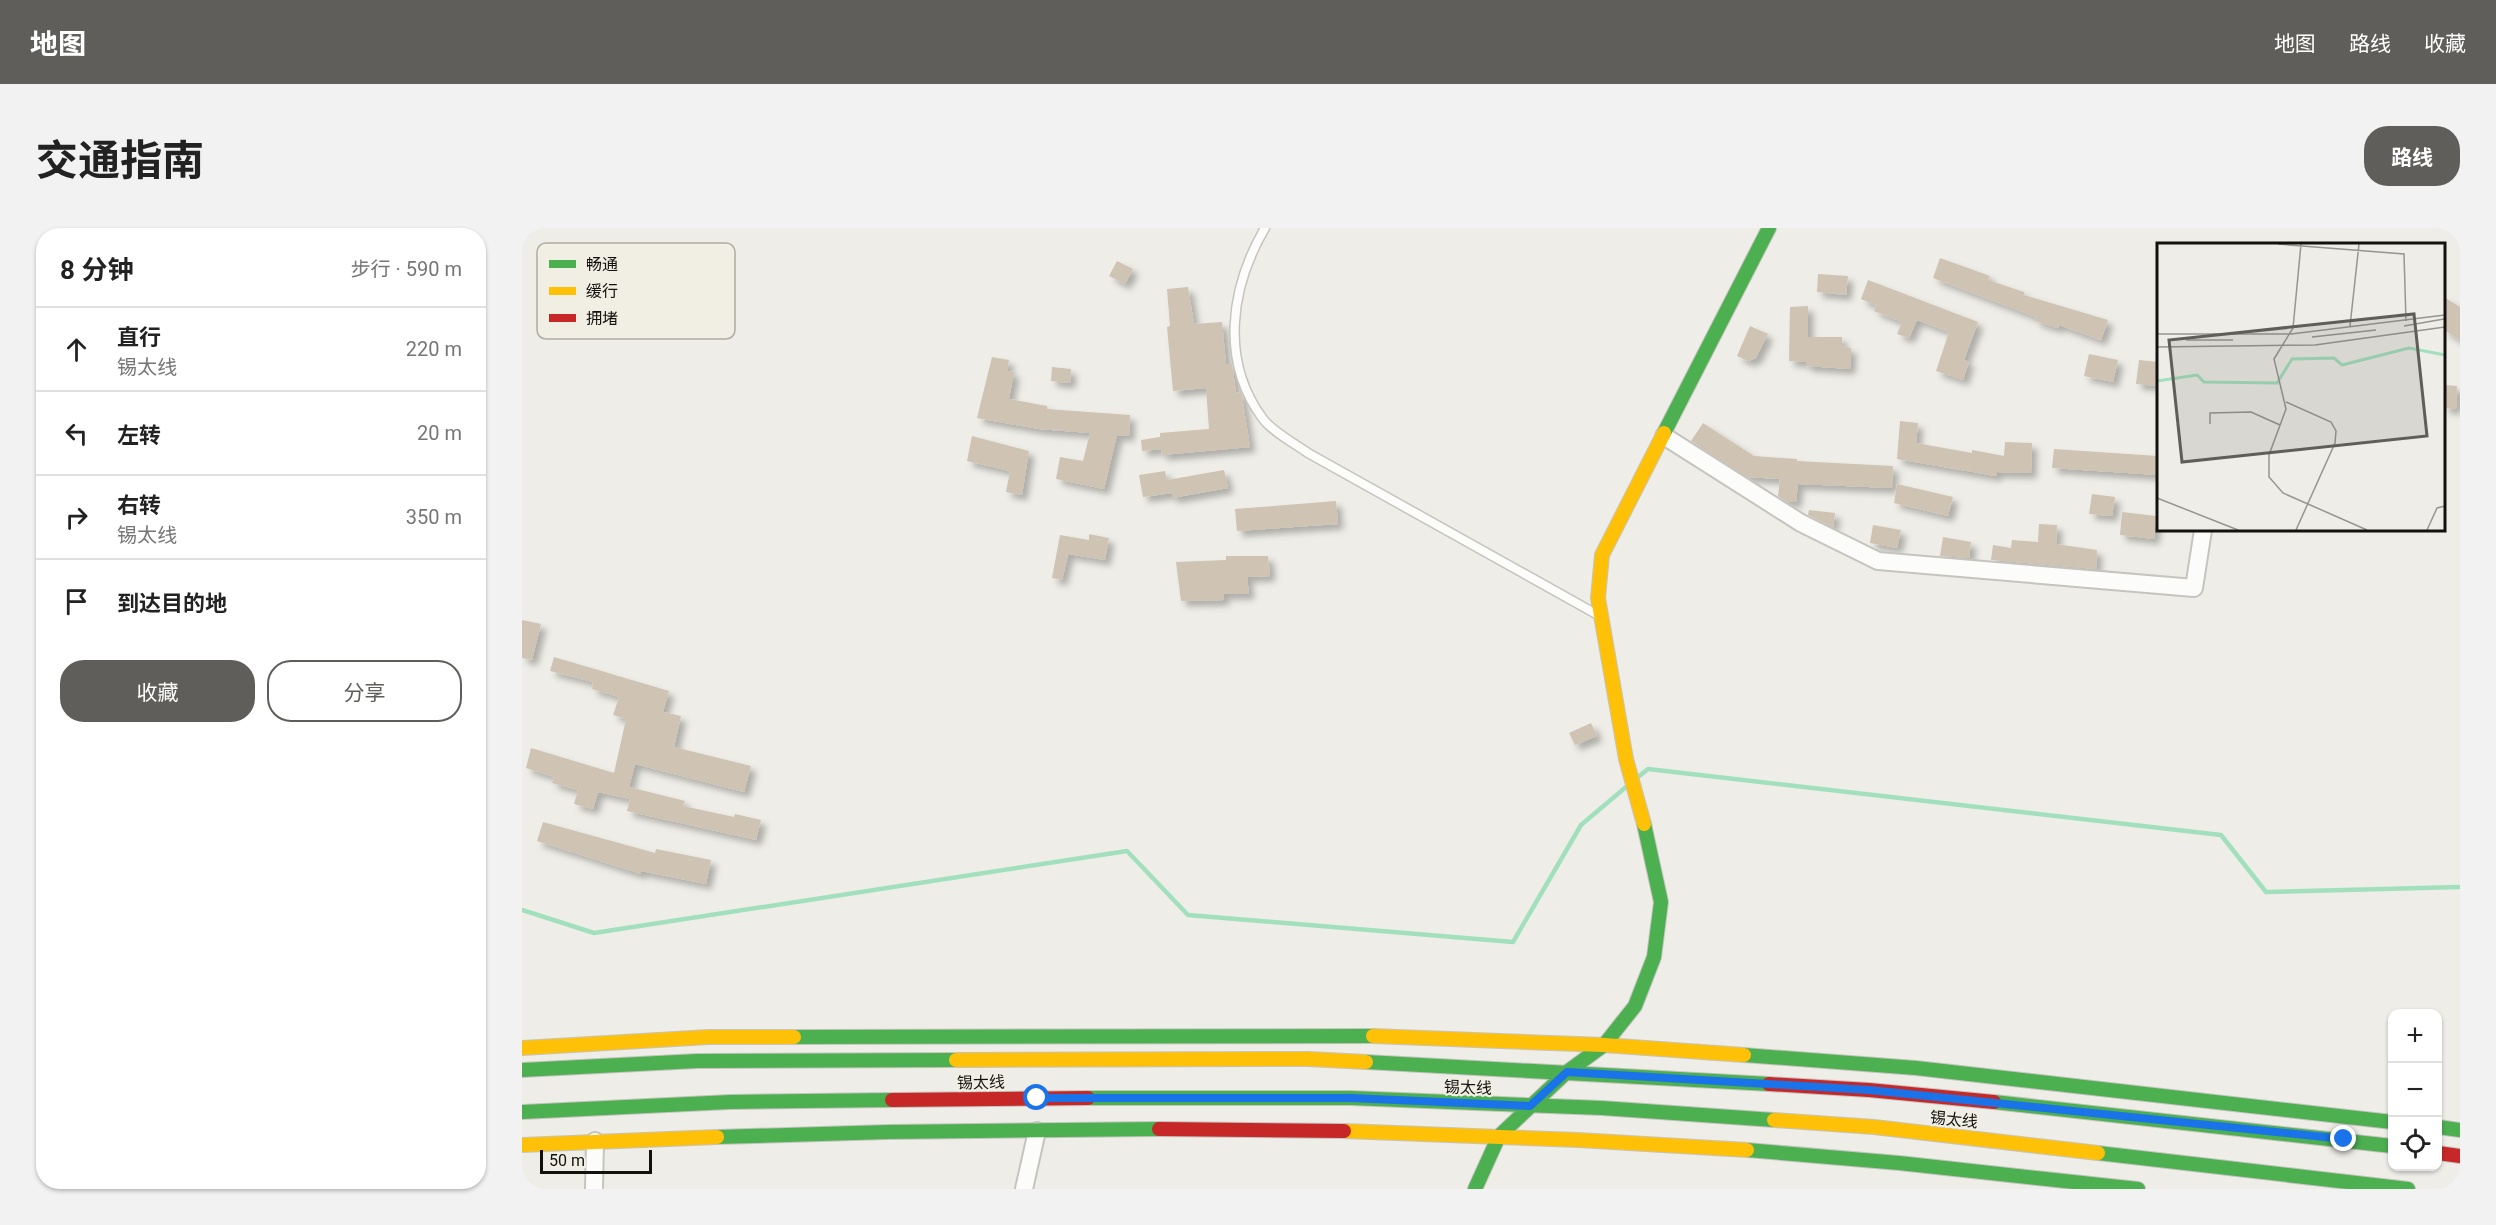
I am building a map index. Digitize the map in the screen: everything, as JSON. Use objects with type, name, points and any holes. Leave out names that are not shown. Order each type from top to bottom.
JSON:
[{"type":"main road","points":[[1475,1189],[1499,1136],[1567,1072],[1604,1044],[1635,1006],[1654,957],[1661,902],[1647,836],[1626,759],[1598,598],[1602,555],[1768,228]]},
{"type":"main road","points":[[522,1048],[709,1037],[1311,1034],[1604,1044],[1916,1068],[2388,1122]]},
{"type":"main road","name":"锡太线","points":[[522,1070],[697,1061],[1308,1059],[1869,1090],[2139,1116],[2388,1146]]},
{"type":"main road","name":"锡太线","points":[[522,1112],[730,1102],[1037,1098],[1351,1098],[1530,1106],[1874,1127],[2408,1189]]},
{"type":"main road","points":[[2442,1128],[2460,1130]]},
{"type":"main road","points":[[522,1145],[731,1135],[1037,1131],[1338,1131],[1499,1136],[1871,1160],[2138,1189]]},
{"type":"main road","points":[[2442,1154],[2460,1156]]},
{"type":"street","points":[[1664,436],[1802,523],[1878,561],[2194,588],[2203,531]]},
{"type":"street","points":[[1024,1189],[1037,1131]]},
{"type":"street","points":[[594,1189],[595,1141]]},
{"type":"lane","points":[[1264,228],[1250,253],[1238,292],[1233,345],[1243,385],[1265,421],[1308,453],[1578,605],[1602,616]]},
{"type":"building","points":[[1940,258],[1990,276],[1988,280],[2024,292],[2024,295],[2108,320],[2101,340],[2059,325],[2058,328],[2035,321],[2036,317],[1933,278]]},
{"type":"building","points":[[1117,261],[1133,269],[1125,284],[1109,276]]},
{"type":"building","points":[[1818,274],[1848,276],[1846,295],[1817,292]]},
{"type":"building","points":[[1868,280],[1978,322],[1964,360],[1969,362],[1963,380],[1936,371],[1949,332],[1917,320],[1909,338],[1897,334],[1902,322],[1874,311],[1876,305],[1861,299]]},
{"type":"building","points":[[1188,287],[1194,324],[1222,322],[1226,364],[1232,364],[1236,393],[1241,392],[1250,447],[1162,455],[1161,449],[1142,451],[1141,440],[1160,437],[1160,433],[1209,429],[1206,388],[1173,391],[1167,327],[1170,326],[1167,289]]},
{"type":"building","points":[[2445,298],[2460,307],[2460,340],[2445,331]]},
{"type":"building","points":[[1808,306],[1808,337],[1842,337],[1842,346],[1851,348],[1850,369],[1806,366],[1806,362],[1789,361],[1790,307]]},
{"type":"building","points":[[1750,326],[1768,334],[1756,358],[1748,361],[1737,356]]},
{"type":"building","points":[[2089,354],[2118,360],[2113,382],[2084,376]]},
{"type":"building","points":[[992,357],[1009,360],[1007,371],[1014,372],[1009,399],[1047,406],[1047,409],[1130,415],[1129,436],[1117,435],[1104,489],[1056,479],[1060,457],[1083,461],[1090,433],[1039,429],[977,418]]},
{"type":"building","points":[[2139,360],[2157,362],[2157,386],[2136,384]]},
{"type":"building","points":[[1052,367],[1071,369],[1070,383],[1051,381]]},
{"type":"building","points":[[2445,385],[2457,386],[2456,409],[2445,408]]},
{"type":"building","points":[[1900,421],[1918,423],[1916,443],[1972,453],[1972,450],[2004,456],[2005,442],[2032,443],[2031,473],[1997,472],[1996,476],[1897,459]]},
{"type":"building","points":[[1703,423],[1754,456],[1797,459],[1797,461],[1893,466],[1892,488],[1798,484],[1796,502],[1787,502],[1778,496],[1780,479],[1747,477],[1691,441]]},
{"type":"building","points":[[972,436],[1029,451],[1022,495],[1006,492],[1010,471],[967,461]]},
{"type":"building","points":[[2054,449],[2157,456],[2157,475],[2052,468]]},
{"type":"building","points":[[1224,470],[1228,488],[1172,498],[1172,493],[1143,497],[1139,475],[1165,471],[1167,480]]},
{"type":"building","points":[[1897,484],[1953,497],[1948,516],[1894,503]]},
{"type":"building","points":[[2092,494],[2115,497],[2112,516],[2089,514]]},
{"type":"building","points":[[1336,501],[1338,524],[1237,531],[1235,509]]},
{"type":"building","points":[[1809,510],[1835,513],[1833,527],[1808,515]]},
{"type":"building","points":[[2122,512],[2156,516],[2154,539],[2120,535]]},
{"type":"building","points":[[2039,524],[2057,525],[2056,544],[2097,550],[2096,569],[1991,560],[1993,545],[2011,548],[2012,540],[2038,542]]},
{"type":"building","points":[[1873,525],[1901,530],[1897,548],[1870,543]]},
{"type":"building","points":[[1089,534],[1109,538],[1105,560],[1068,554],[1062,580],[1052,578],[1060,535],[1089,540]]},
{"type":"building","points":[[1943,537],[1971,542],[1969,558],[1940,556]]},
{"type":"building","points":[[1226,556],[1268,556],[1270,576],[1247,577],[1249,594],[1223,594],[1224,600],[1181,601],[1176,562],[1226,560]]},
{"type":"building","points":[[522,620],[541,624],[532,660],[522,658]]},
{"type":"building","points":[[554,657],[669,691],[663,712],[681,716],[674,747],[751,766],[744,792],[635,764],[629,787],[685,801],[683,806],[734,817],[735,814],[761,820],[756,840],[627,811],[630,799],[598,792],[593,809],[574,804],[578,790],[552,783],[554,777],[526,768],[531,748],[614,773],[626,719],[613,715],[619,697],[592,689],[593,682],[550,671]]},
{"type":"building","points":[[1591,723],[1597,736],[1575,745],[1569,733]]},
{"type":"building","points":[[543,822],[655,853],[656,849],[711,860],[706,884],[641,871],[641,874],[537,841]]},
{"type":"waterway","points":[[1637,778],[1648,769],[2221,835],[2266,892],[2460,887]]},
{"type":"waterway","points":[[522,910],[594,933],[1127,851],[1188,915],[1513,942],[1581,825],[1626,787]]},
{"type":"traffic: fast","points":[[1664,433],[1769,228]]},
{"type":"traffic: fast","points":[[1475,1189],[1499,1136],[1567,1072],[1604,1045],[1635,1006],[1654,957],[1661,902],[1644,824]]},
{"type":"traffic: fast","points":[[794,1037],[1373,1036]]},
{"type":"traffic: fast","points":[[1744,1055],[1916,1068],[2388,1122]]},
{"type":"traffic: fast","points":[[522,1070],[697,1061],[956,1060]]},
{"type":"traffic: fast","points":[[1366,1062],[1769,1084]]},
{"type":"traffic: fast","points":[[1088,1098],[1351,1098],[1602,1108],[1774,1120]]},
{"type":"traffic: fast","points":[[522,1112],[730,1102],[892,1100]]},
{"type":"traffic: fast","points":[[1994,1102],[2388,1146]]},
{"type":"traffic: fast","points":[[2442,1128],[2460,1130]]},
{"type":"traffic: fast","points":[[717,1137],[888,1132],[1159,1129]]},
{"type":"traffic: fast","points":[[1747,1150],[1899,1163],[2138,1189]]},
{"type":"traffic: fast","points":[[2098,1153],[2408,1189]]},
{"type":"traffic: slow","points":[[1644,824],[1626,759],[1598,598],[1602,555],[1664,433]]},
{"type":"traffic: slow","points":[[1373,1036],[1604,1045],[1744,1055]]},
{"type":"traffic: slow","points":[[522,1048],[709,1037],[794,1037]]},
{"type":"traffic: slow","points":[[956,1060],[1308,1059],[1366,1062]]},
{"type":"traffic: slow","points":[[1774,1120],[1874,1127],[2098,1153]]},
{"type":"traffic: slow","points":[[1344,1131],[1578,1140],[1747,1150]]},
{"type":"traffic: slow","points":[[522,1145],[717,1137]]},
{"type":"traffic: jam","points":[[1769,1084],[1869,1090],[1994,1102]]},
{"type":"traffic: jam","points":[[892,1100],[1088,1098]]},
{"type":"traffic: jam","points":[[1159,1129],[1344,1131]]},
{"type":"traffic: jam","points":[[2442,1154],[2460,1156]]},
{"type":"route","points":[[1037,1098],[1351,1098],[1530,1106],[1567,1072],[1869,1090],[2139,1116],[2344,1139]]}]
